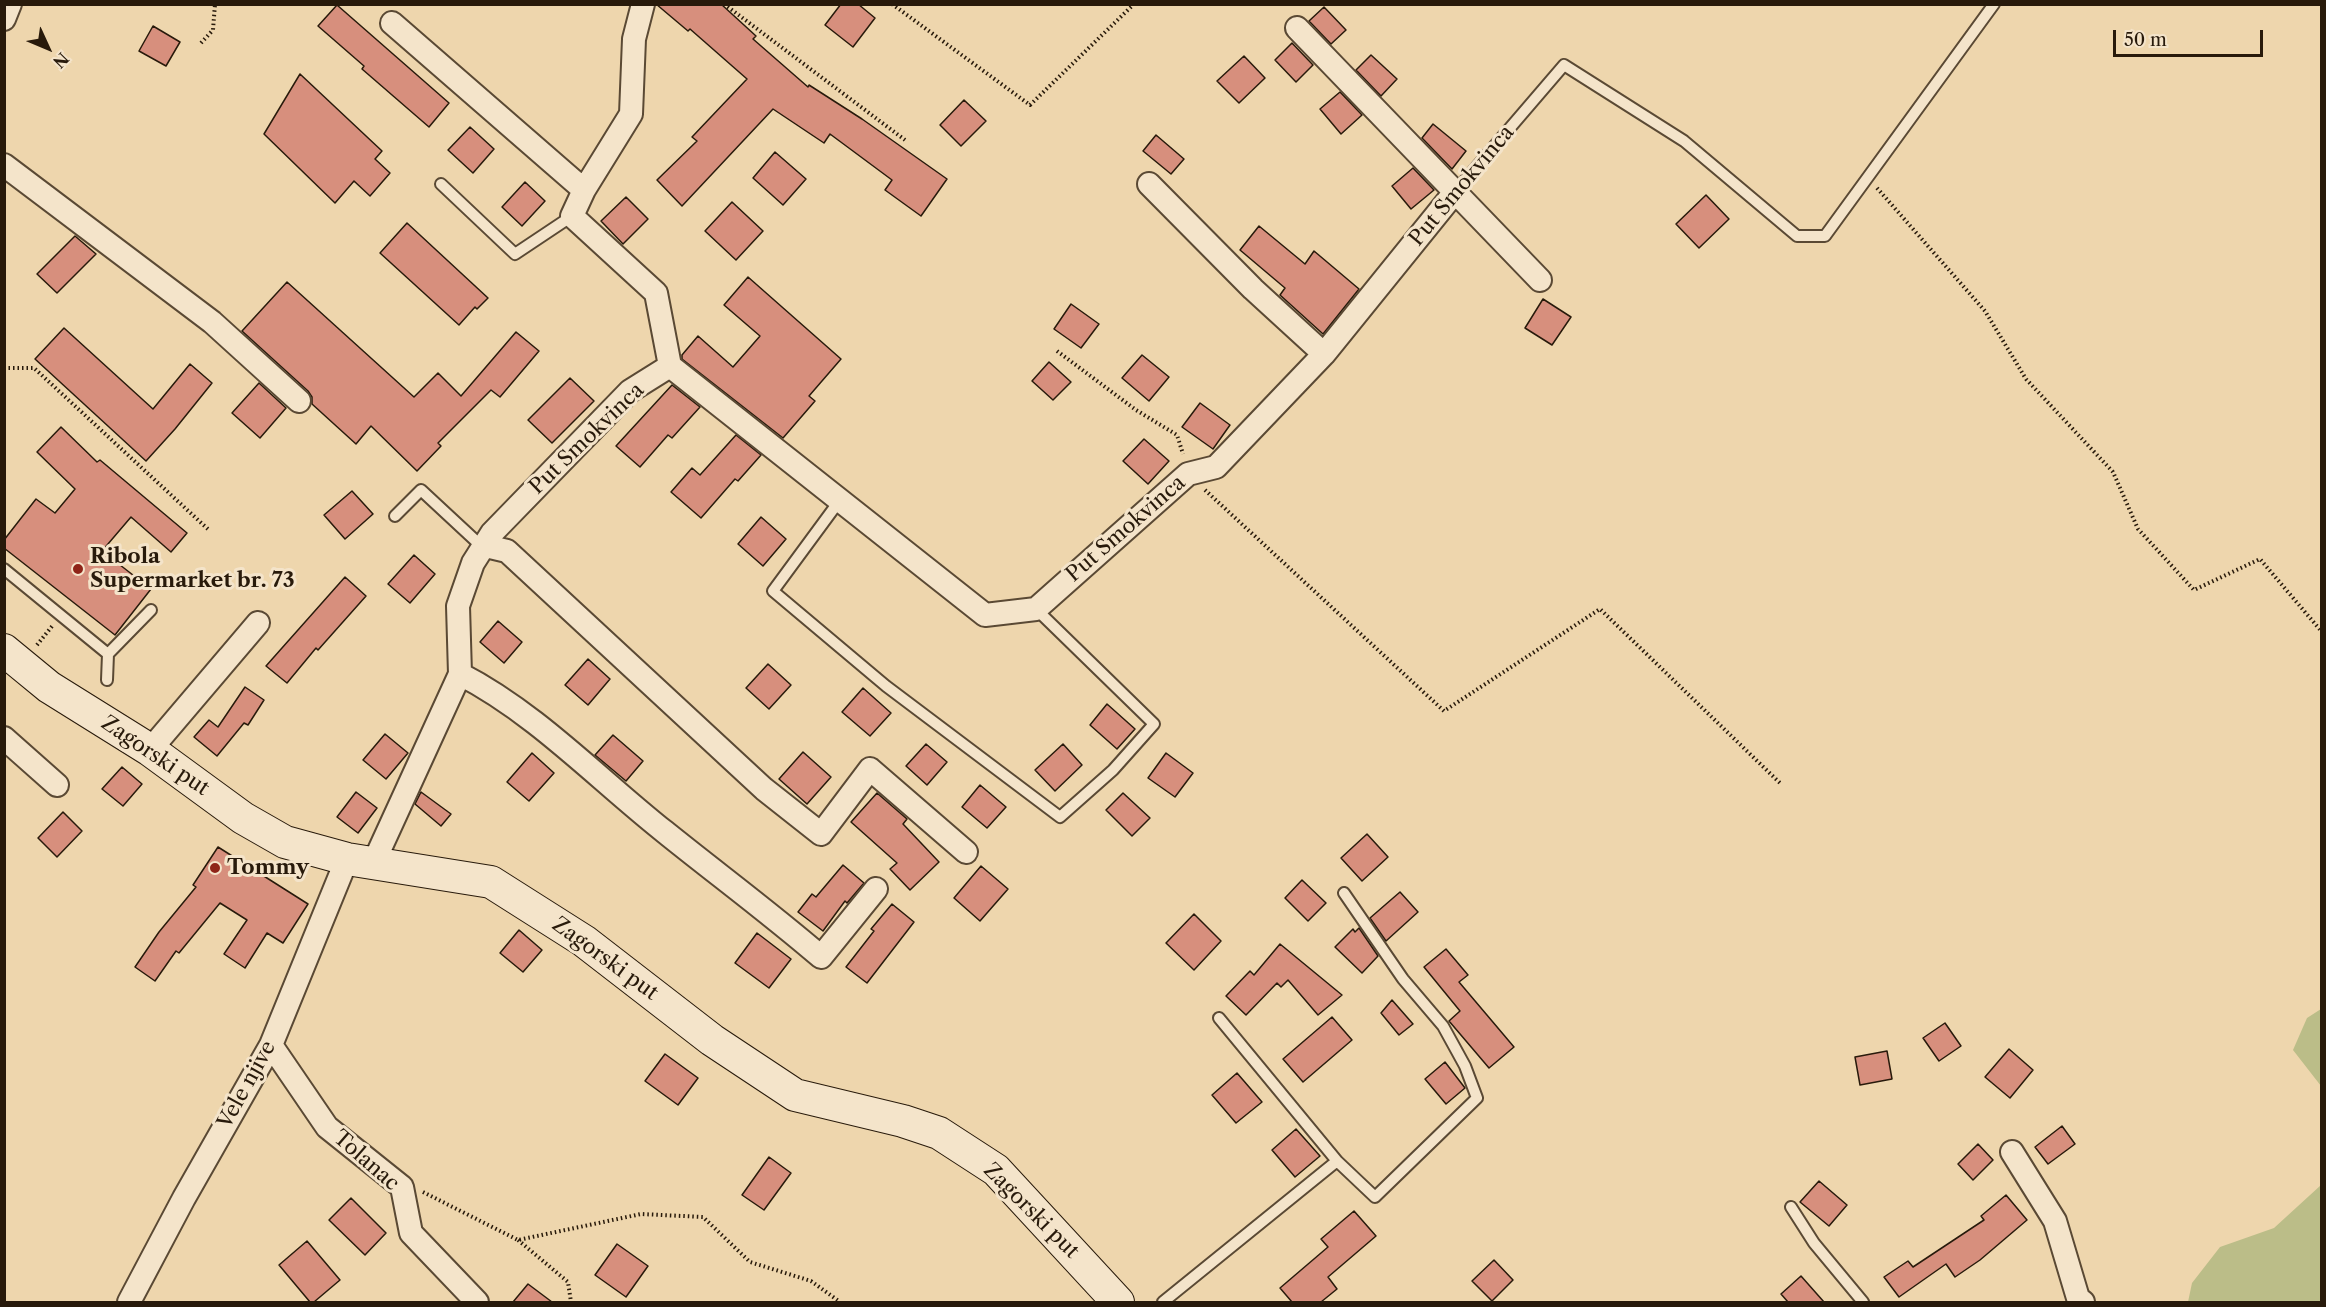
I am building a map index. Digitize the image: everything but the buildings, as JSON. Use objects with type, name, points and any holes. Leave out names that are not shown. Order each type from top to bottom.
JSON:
[{"type":"main road","points":[[4,650],[49,687]]},
{"type":"main road","points":[[4,675],[49,687]]},
{"type":"main road","name":"Zagorski put","points":[[49,687],[150,750],[243,818],[285,842],[360,861],[491,882],[584,941],[712,1040],[795,1095],[903,1121],[939,1133],[996,1170],[1118,1302]]},
{"type":"street","points":[[4,19],[10,4]]},
{"type":"street","points":[[644,4],[634,39],[631,114],[584,190],[572,216],[656,293],[670,366],[985,615],[1036,609]]},
{"type":"street","points":[[392,23],[584,190]]},
{"type":"street","points":[[1297,28],[1540,280]]},
{"type":"street","points":[[4,165],[212,322],[299,401]]},
{"type":"street","points":[[1149,184],[1245,281],[1324,354]]},
{"type":"street","name":"Put Smokvinca","points":[[1036,609],[1188,474],[1216,467],[1324,354],[1455,192]]},
{"type":"street","name":"Put Smokvinca","points":[[360,861],[460,674],[458,606],[473,563],[486,546],[492,533],[630,392],[670,366]]},
{"type":"street","points":[[486,546],[507,551],[764,789],[821,834],[870,769],[966,852]]},
{"type":"street","points":[[150,750],[258,623]]},
{"type":"street","points":[[460,674],[483,686],[564,746],[664,832],[770,913],[821,957],[876,889]]},
{"type":"street","points":[[4,738],[57,785]]},
{"type":"street","name":"Vele njive","points":[[129,1302],[184,1197],[271,1045],[360,861]]},
{"type":"street","name":"Tolanac","points":[[271,1045],[327,1127],[402,1187],[411,1233],[477,1302]]},
{"type":"street","points":[[2012,1152],[2055,1221],[2078,1298],[2083,1302]]},
{"type":"lane","name":"Put Smokvinca","points":[[1455,192],[1564,65],[1684,141],[1797,236],[1825,236],[1994,4]]},
{"type":"lane","points":[[441,184],[515,254],[572,216]]},
{"type":"lane","points":[[395,516],[421,490],[477,542],[486,546]]},
{"type":"lane","points":[[840,500],[772,591],[886,686],[1060,817],[1113,770],[1154,724],[1036,609]]},
{"type":"lane","points":[[4,569],[108,654]]},
{"type":"lane","points":[[107,680],[108,654],[151,610]]},
{"type":"lane","points":[[1219,1018],[1337,1161],[1375,1197],[1477,1098],[1465,1066],[1443,1026],[1403,979],[1344,893]]},
{"type":"lane","points":[[1162,1302],[1337,1161]]},
{"type":"lane","points":[[1791,1207],[1814,1244],[1863,1302]]},
{"type":"path","points":[[201,44],[213,30],[215,4]]},
{"type":"path","points":[[724,4],[904,140]]},
{"type":"path","points":[[892,4],[1030,105],[1134,4]]},
{"type":"path","points":[[1868,178],[1985,311],[2026,379],[2113,472],[2138,529],[2194,590],[2260,559],[2322,632]]},
{"type":"path","points":[[1057,351],[1136,410],[1177,435],[1188,474],[1444,711],[1600,609],[1781,784]]},
{"type":"path","points":[[4,368],[34,368],[210,531]]},
{"type":"path","points":[[37,646],[46,635]]},
{"type":"path","points":[[402,1187],[417,1189],[518,1240],[568,1282],[571,1302]]},
{"type":"path","points":[[518,1240],[641,1214],[703,1217],[750,1262],[811,1281],[840,1302]]},
{"type":"green space","points":[[2321,1009],[2321,1086],[2293,1050],[2307,1018]]},
{"type":"green space","points":[[2321,1185],[2321,1302],[2188,1302],[2192,1283],[2220,1247],[2274,1228]]},
{"type":"place","name":"Ribola Supermarket br. 73","points":[[78,569]]},
{"type":"place","name":"Tommy","points":[[215,868]]}]
